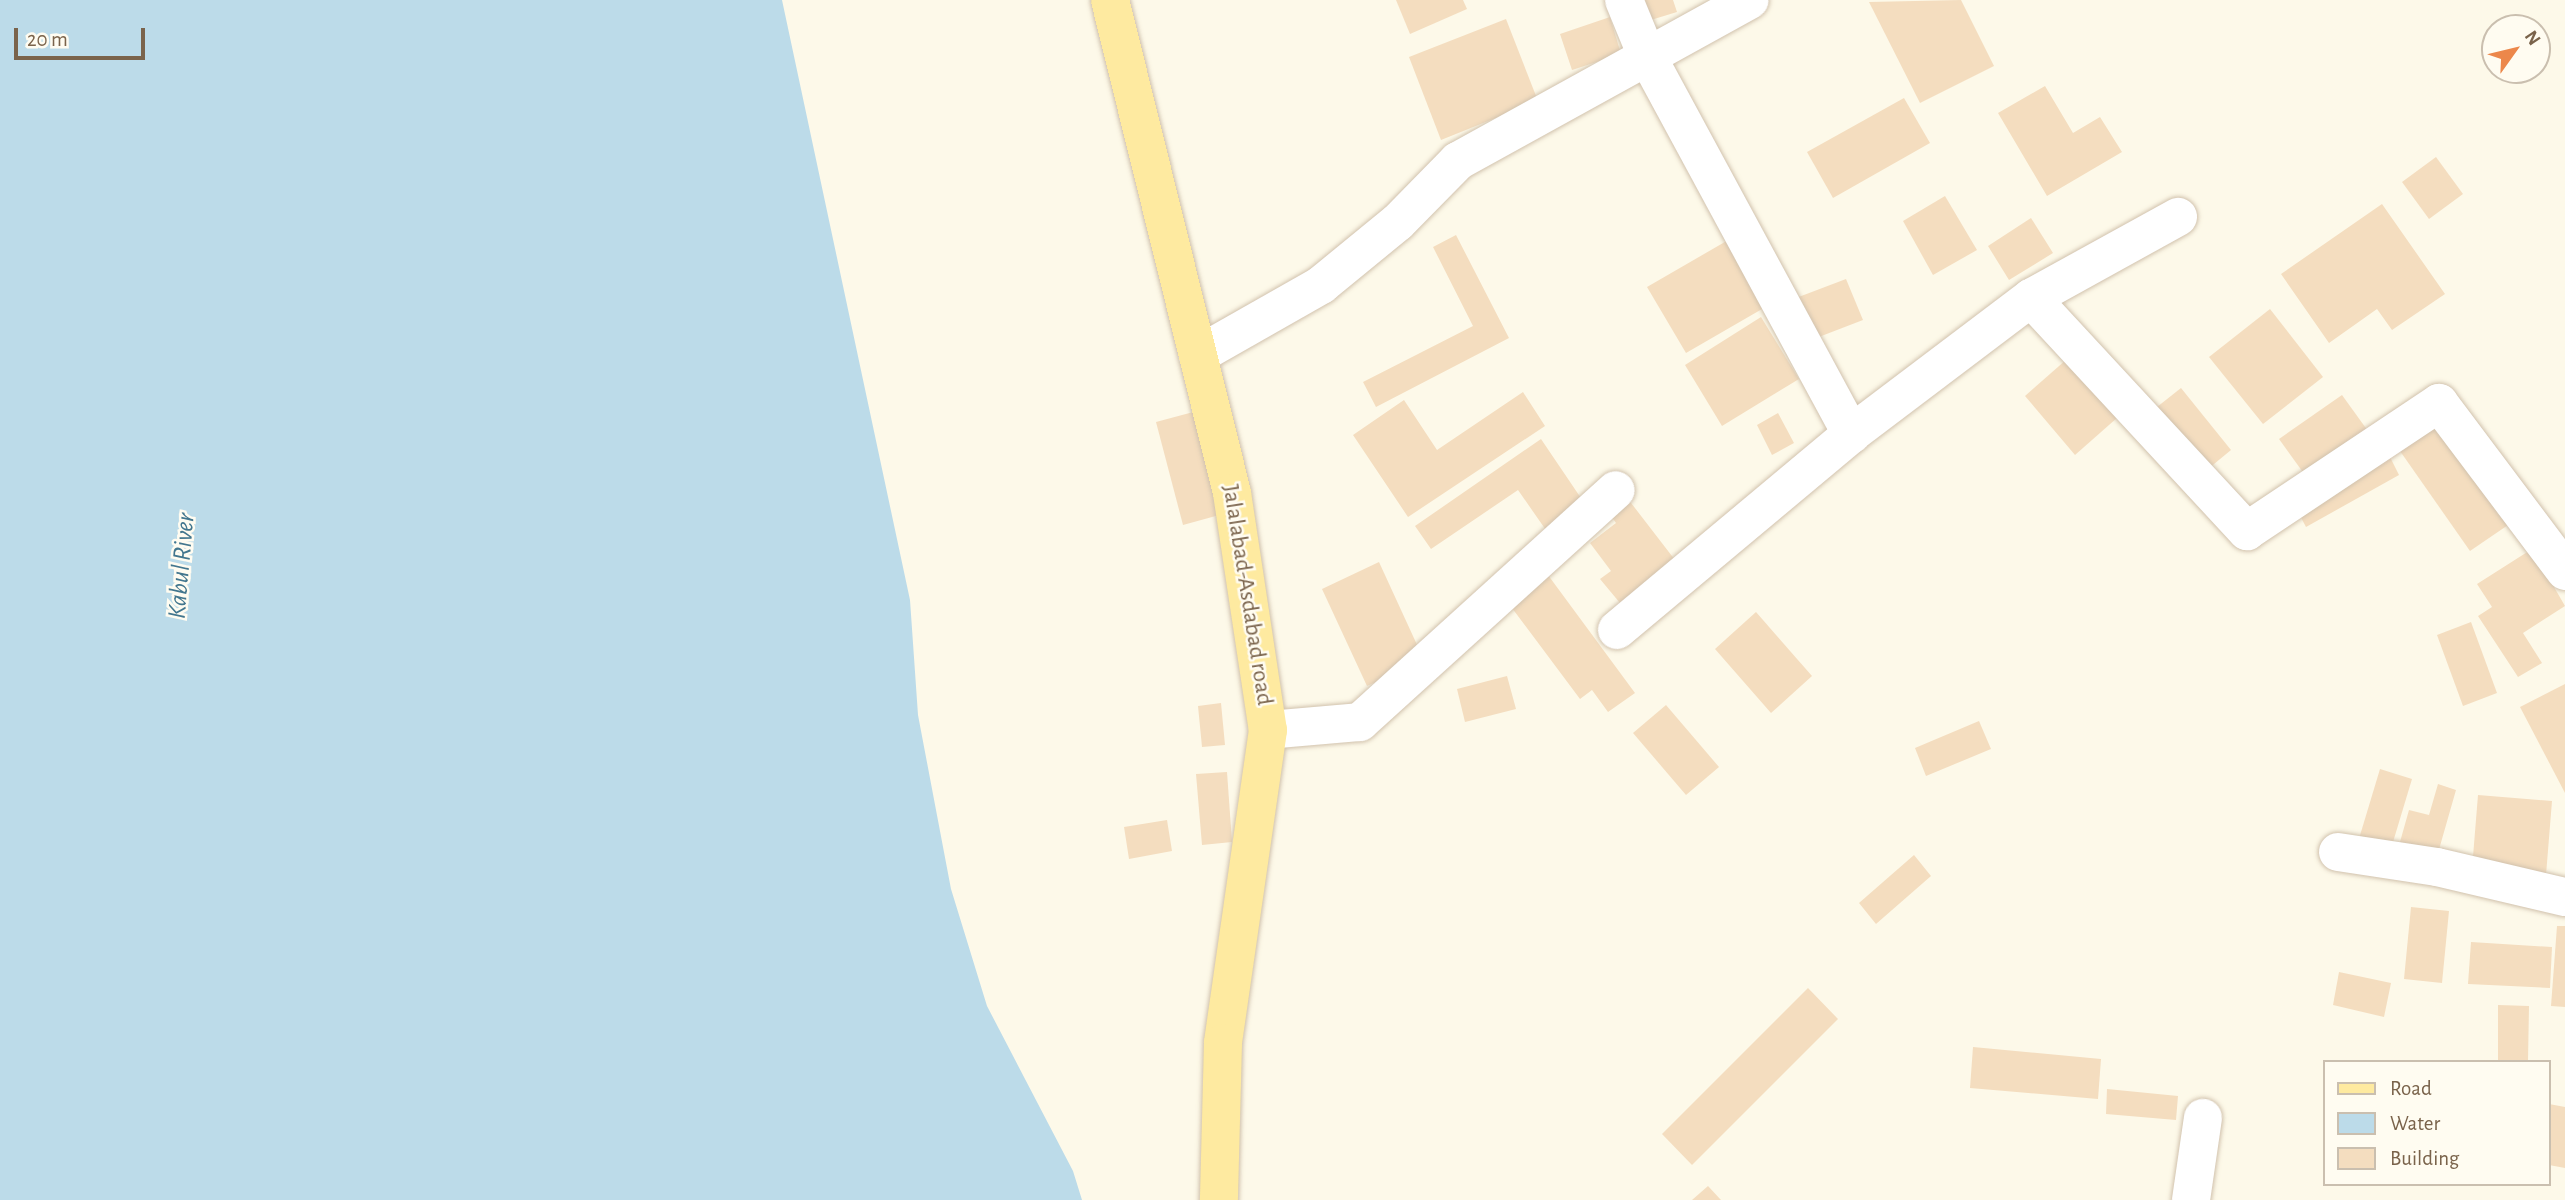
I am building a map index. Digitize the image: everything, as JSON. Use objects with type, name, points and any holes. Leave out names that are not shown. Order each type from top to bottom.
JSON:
[{"type":"main road","name":"Jalalabad-Asdabad road","points":[[1110,0],[1232,492],[1268,730],[1223,1042],[1219,1200]]},
{"type":"street","points":[[1624,0],[1647,56],[1851,434]]},
{"type":"street","points":[[1198,355],[1321,285],[1398,222],[1458,161],[1750,0]]},
{"type":"street","points":[[1617,630],[1851,434],[2031,299],[2178,217]]},
{"type":"street","points":[[2031,299],[2247,531],[2439,403],[2565,570]]},
{"type":"street","points":[[1268,730],[1360,722],[1616,490]]},
{"type":"street","points":[[2338,852],[2438,867],[2565,897]]},
{"type":"street","points":[[2190,1200],[2203,1118]]},
{"type":"water","name":"Kabul River","points":[[0,0],[782,0],[910,600],[918,715],[951,889],[987,1006],[1073,1171],[1082,1200],[0,1200]]},
{"type":"building","points":[[1396,0],[1463,0],[1467,9],[1410,34]]},
{"type":"building","points":[[1634,0],[1673,0],[1677,12],[1641,23]]},
{"type":"building","points":[[1961,0],[1994,66],[1920,103],[1869,2]]},
{"type":"building","points":[[1610,17],[1621,54],[1572,70],[1560,34]]},
{"type":"building","points":[[1506,19],[1538,101],[1441,140],[1409,57]]},
{"type":"building","points":[[2045,86],[2073,133],[2100,117],[2122,152],[2047,196],[1998,113]]},
{"type":"building","points":[[1904,98],[1930,143],[1833,198],[1807,152]]},
{"type":"building","points":[[2436,157],[2463,194],[2429,219],[2402,182]]},
{"type":"building","points":[[1945,196],[1977,250],[1933,275],[1903,221]]},
{"type":"building","points":[[2382,204],[2445,294],[2392,330],[2377,309],[2329,343],[2281,274]]},
{"type":"building","points":[[2031,218],[2053,253],[2009,280],[1988,246]]},
{"type":"building","points":[[1456,235],[1509,338],[1376,407],[1363,382],[1473,326],[1433,247]]},
{"type":"building","points":[[1730,239],[1769,305],[1686,353],[1647,287]]},
{"type":"building","points":[[1846,279],[1863,320],[1811,340],[1796,298]]},
{"type":"building","points":[[2270,309],[2323,377],[2263,424],[2209,357]]},
{"type":"building","points":[[1761,317],[1799,379],[1722,426],[1685,365]]},
{"type":"building","points":[[2075,352],[2126,410],[2075,455],[2025,396]]},
{"type":"building","points":[[2181,388],[2231,450],[2208,469],[2157,407]]},
{"type":"building","points":[[1523,392],[1545,426],[1408,517],[1353,435],[1404,400],[1437,450]]},
{"type":"building","points":[[2342,395],[2373,438],[2310,482],[2279,439]]},
{"type":"building","points":[[1197,411],[1223,514],[1183,525],[1156,422]]},
{"type":"building","points":[[1778,413],[1794,443],[1772,455],[1757,425]]},
{"type":"building","points":[[2441,423],[2511,523],[2470,551],[2400,451]]},
{"type":"building","points":[[1541,439],[1587,507],[1548,533],[1518,490],[1431,549],[1415,526]]},
{"type":"building","points":[[2390,457],[2399,475],[2306,527],[2296,508]]},
{"type":"building","points":[[1628,499],[1675,560],[1620,603],[1600,579],[1611,571],[1590,543],[1616,523],[1609,513]]},
{"type":"building","points":[[2532,549],[2565,606],[2523,633],[2542,663],[2518,677],[2478,616],[2492,607],[2477,584]]},
{"type":"building","points":[[1379,562],[1424,660],[1367,686],[1322,589]]},
{"type":"building","points":[[1548,575],[1635,693],[1608,712],[1592,690],[1580,699],[1509,604]]},
{"type":"building","points":[[1756,612],[1812,676],[1771,713],[1715,649]]},
{"type":"building","points":[[2471,622],[2497,693],[2463,706],[2437,635]]},
{"type":"building","points":[[1507,676],[1516,709],[1465,722],[1457,689]]},
{"type":"building","points":[[2565,684],[2565,793],[2520,707]]},
{"type":"building","points":[[1221,703],[1225,745],[1202,747],[1198,706]]},
{"type":"building","points":[[1666,705],[1719,767],[1686,795],[1633,733]]},
{"type":"building","points":[[1979,721],[1991,749],[1926,776],[1915,748]]},
{"type":"building","points":[[2380,769],[2412,779],[2390,852],[2358,842]]},
{"type":"building","points":[[1227,772],[1232,842],[1202,845],[1196,774]]},
{"type":"building","points":[[2438,784],[2456,790],[2436,860],[2398,849],[2409,810],[2429,815]]},
{"type":"building","points":[[2478,795],[2552,801],[2546,875],[2472,869]]},
{"type":"building","points":[[1167,820],[1172,851],[1129,859],[1124,827]]},
{"type":"building","points":[[1914,855],[1931,876],[1876,924],[1859,903]]},
{"type":"building","points":[[2411,907],[2449,911],[2442,983],[2404,979]]},
{"type":"building","points":[[2557,926],[2565,926],[2565,1007],[2551,1006]]},
{"type":"building","points":[[2471,942],[2552,947],[2550,988],[2468,984]]},
{"type":"building","points":[[2339,972],[2391,983],[2384,1017],[2333,1005]]},
{"type":"building","points":[[1808,988],[1838,1019],[1692,1165],[1662,1134]]},
{"type":"building","points":[[2498,1005],[2529,1006],[2528,1060],[2498,1060]]},
{"type":"building","points":[[1973,1047],[2101,1059],[2098,1099],[1970,1088]]},
{"type":"building","points":[[2107,1089],[2178,1096],[2176,1120],[2106,1114]]},
{"type":"building","points":[[2551,1104],[2565,1107],[2565,1168],[2551,1165]]},
{"type":"building","points":[[1708,1186],[1721,1200],[1692,1200]]}]
